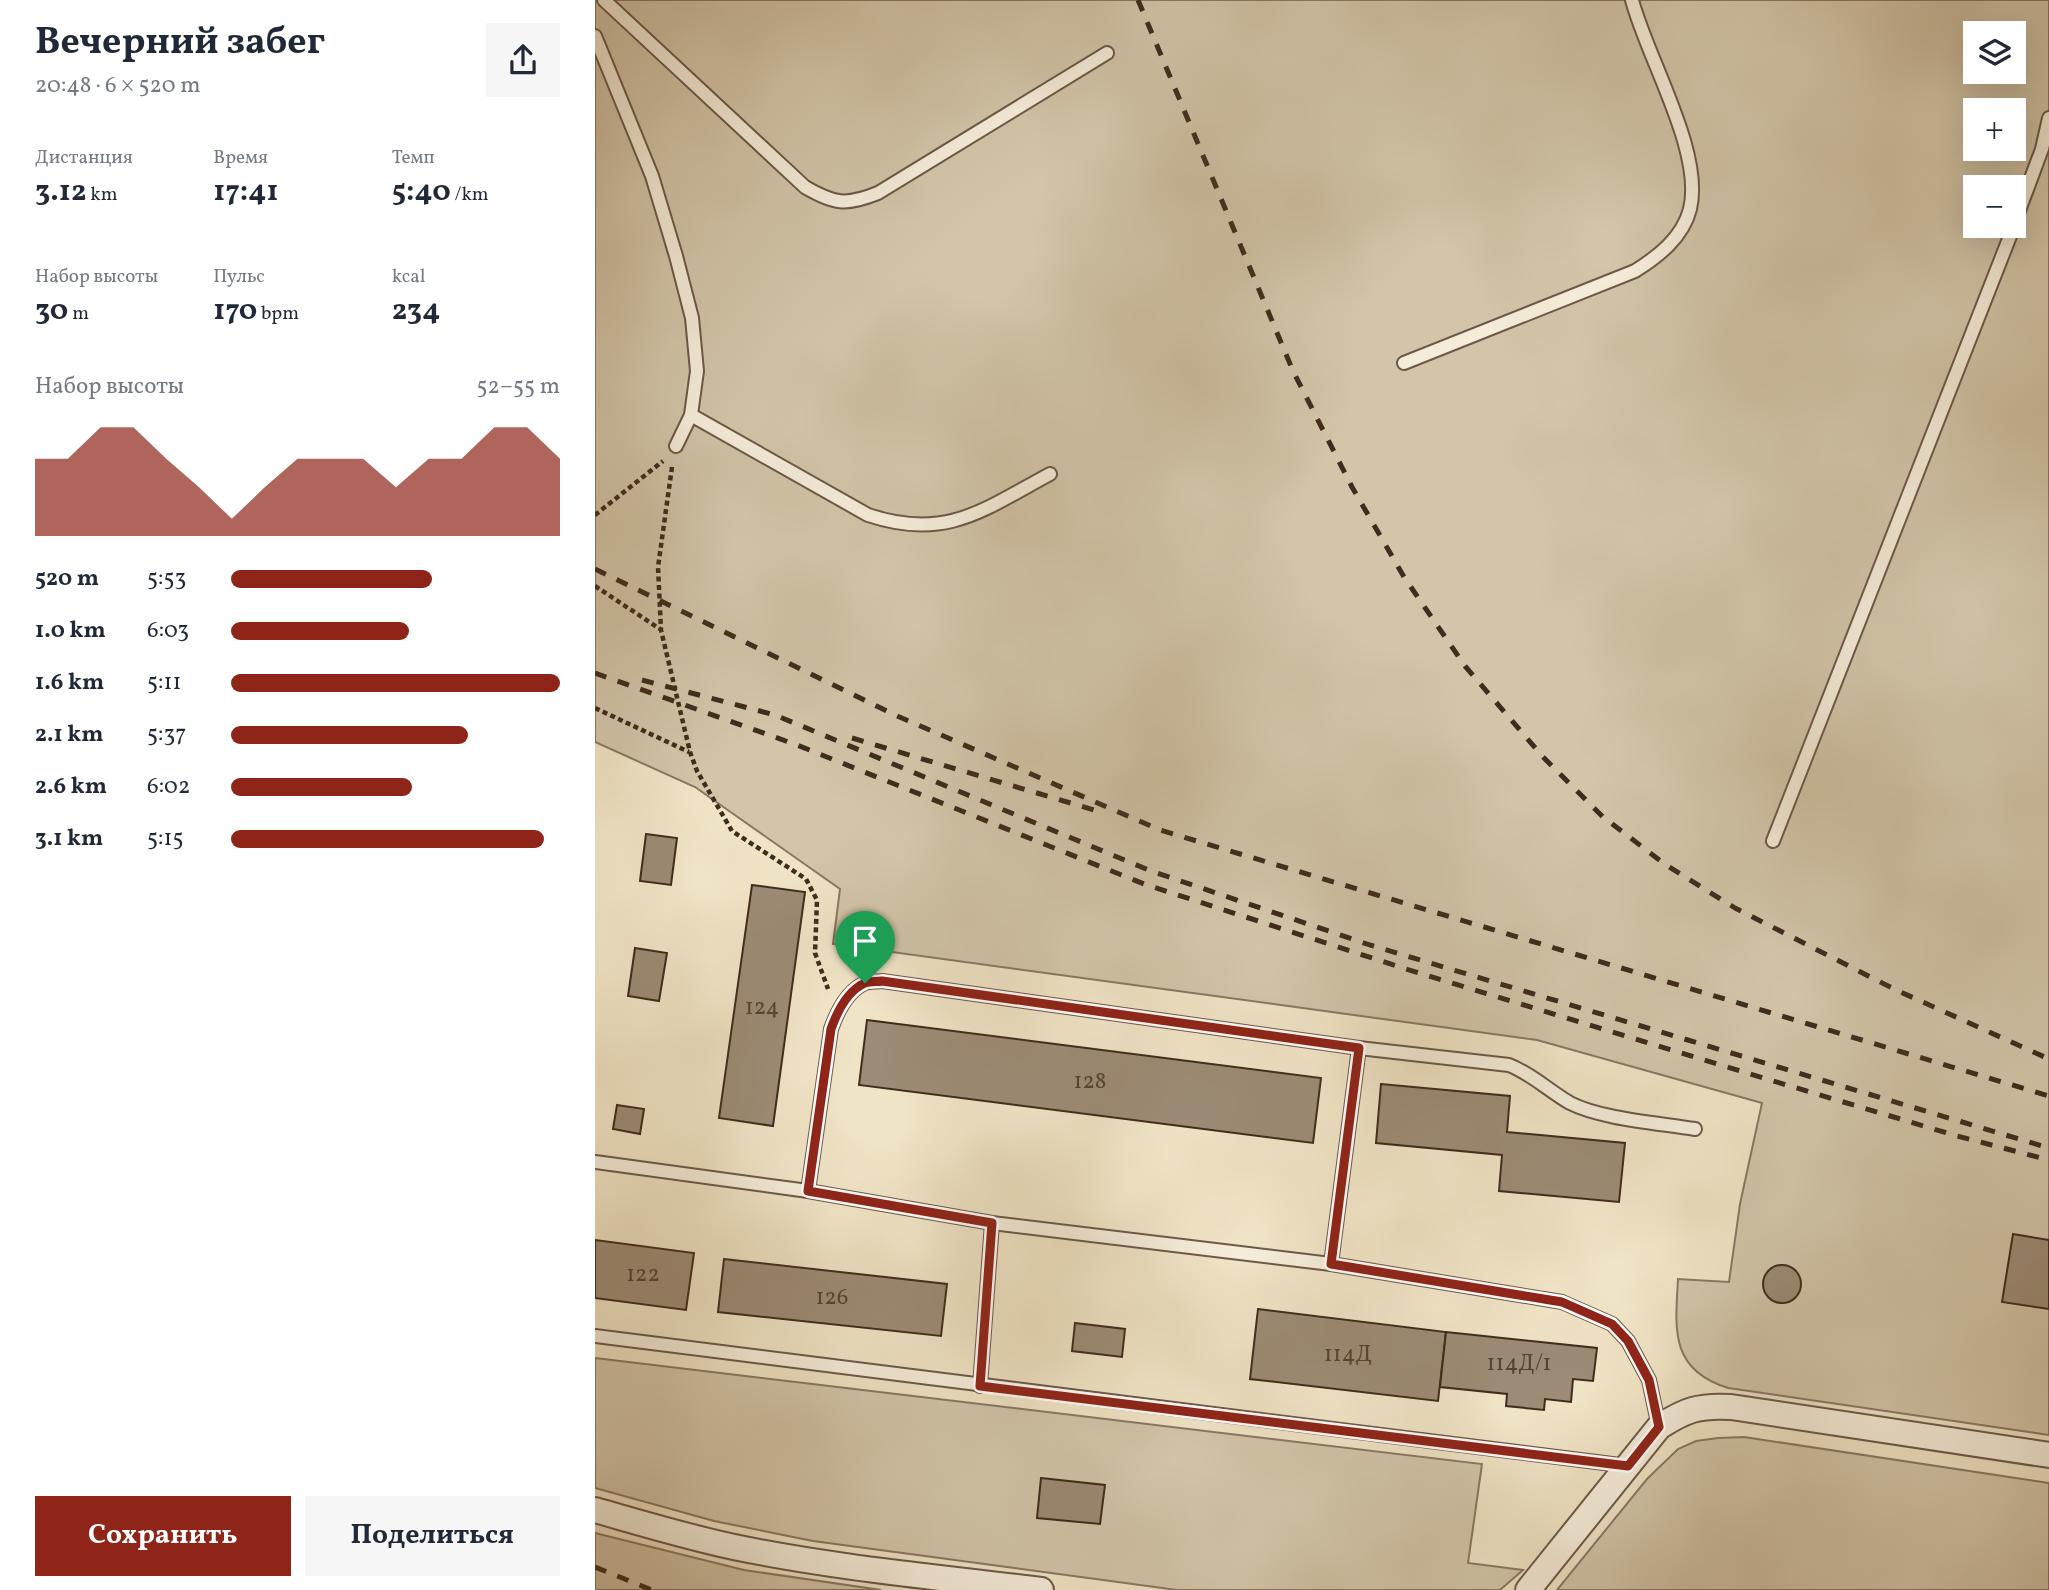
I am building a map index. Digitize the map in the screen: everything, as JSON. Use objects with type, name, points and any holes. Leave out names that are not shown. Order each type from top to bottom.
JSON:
[{"type":"street","points":[[1537,1587],[1659,1427],[1680,1413],[1705,1406],[1731,1407],[2049,1455]]},
{"type":"street","points":[[595,1510],[684,1536],[749,1550],[1041,1590]]},
{"type":"lane","points":[[604,0],[805,187],[841,203],[860,201],[878,193],[1107,53]]},
{"type":"lane","points":[[1404,363],[1635,271],[1658,256],[1678,235],[1690,209],[1693,178],[1689,157],[1632,0]]},
{"type":"lane","points":[[595,36],[652,176],[692,318],[698,371],[691,415],[676,446]]},
{"type":"lane","points":[[2026,192],[2042,149],[2049,118]]},
{"type":"lane","points":[[1773,841],[2009,238]]},
{"type":"lane","points":[[691,415],[868,515],[896,525],[926,526],[957,521],[1050,474]]},
{"type":"lane","points":[[808,1191],[831,1029],[837,1012],[848,997],[865,983],[902,982],[1359,1048],[1510,1065],[1524,1070],[1571,1103],[1585,1109],[1695,1129]]},
{"type":"lane","points":[[1331,1264],[1359,1048]]},
{"type":"lane","points":[[595,1162],[808,1191],[992,1223],[1331,1264],[1562,1302],[1612,1324],[1628,1341],[1649,1380],[1659,1427]]},
{"type":"lane","points":[[980,1386],[992,1223]]},
{"type":"lane","points":[[595,1336],[1628,1466]]},
{"type":"path","points":[[595,515],[667,458],[676,446]]},
{"type":"path","points":[[676,446],[658,567],[661,630],[690,752],[697,771],[732,831],[806,879],[817,900],[814,953],[837,1012]]},
{"type":"path","points":[[595,586],[661,630]]},
{"type":"path","points":[[595,708],[690,752]]},
{"type":"shaded area","points":[[595,0],[2049,0],[2049,1435],[1728,1388],[1695,1371],[1680,1346],[1677,1331],[1678,1279],[1729,1282],[1740,1204],[1762,1103],[1537,1040],[833,944],[840,889],[695,787],[595,742]]},
{"type":"shaded area","points":[[595,1358],[1482,1464],[1468,1563],[1523,1570],[1500,1590],[1177,1590],[813,1541],[714,1521],[595,1488]]},
{"type":"shaded area","points":[[1744,1437],[2049,1483],[2049,1590],[1557,1590],[1647,1479],[1678,1449],[1696,1441]]},
{"type":"shaded area","points":[[595,1533],[744,1570],[881,1590],[595,1590]]},
{"type":"building","points":[[646,834],[677,838],[671,885],[640,881]]},
{"type":"building","points":[[752,885],[805,892],[773,1126],[719,1118]]},
{"type":"building","points":[[635,948],[667,953],[659,1001],[628,996]]},
{"type":"building","points":[[867,1020],[1321,1078],[1313,1143],[859,1085]]},
{"type":"building","points":[[1381,1084],[1510,1096],[1507,1132],[1625,1143],[1619,1202],[1499,1191],[1502,1155],[1376,1143]]},
{"type":"building","points":[[617,1105],[644,1109],[640,1134],[613,1129]]},
{"type":"building","points":[[2013,1234],[2049,1240],[2049,1309],[2002,1302]]},
{"type":"building","points":[[595,1240],[694,1253],[686,1310],[595,1298]]},
{"type":"building","points":[[724,1259],[947,1284],[941,1336],[718,1312]]},
{"type":"building","points":[[1782,1265],[1796,1270],[1801,1284],[1796,1298],[1782,1303],[1768,1298],[1763,1284],[1768,1270]]},
{"type":"building","points":[[1258,1309],[1446,1332],[1438,1401],[1250,1379]]},
{"type":"building","points":[[1075,1323],[1125,1329],[1122,1357],[1072,1351]]},
{"type":"building","points":[[1446,1332],[1597,1348],[1593,1381],[1573,1379],[1571,1402],[1545,1399],[1544,1410],[1506,1406],[1507,1394],[1440,1387]]},
{"type":"building","points":[[1041,1478],[1105,1485],[1100,1524],[1037,1518]]},
{"type":"railway","points":[[1138,0],[1293,371],[1352,487],[1404,577],[1465,666],[1543,757],[1603,817],[1666,865],[1735,908],[1894,989],[2049,1059]]},
{"type":"railway","points":[[595,569],[895,715],[1160,830],[2049,1096]]},
{"type":"railway","points":[[595,673],[797,745],[1144,884],[1406,969],[1957,1136],[2049,1160]]},
{"type":"railway","points":[[642,680],[775,715],[1151,871],[1370,945],[2049,1148]]},
{"type":"railway","points":[[852,738],[1094,810]]},
{"type":"railway","points":[[595,1567],[652,1590]]},
{"type":"route","points":[[902,982],[1359,1048],[1331,1264],[1562,1302],[1612,1324],[1628,1341],[1649,1380],[1659,1427],[1628,1466],[980,1386],[992,1223],[808,1191],[831,1029],[837,1012],[848,997],[865,983],[902,982]]}]
